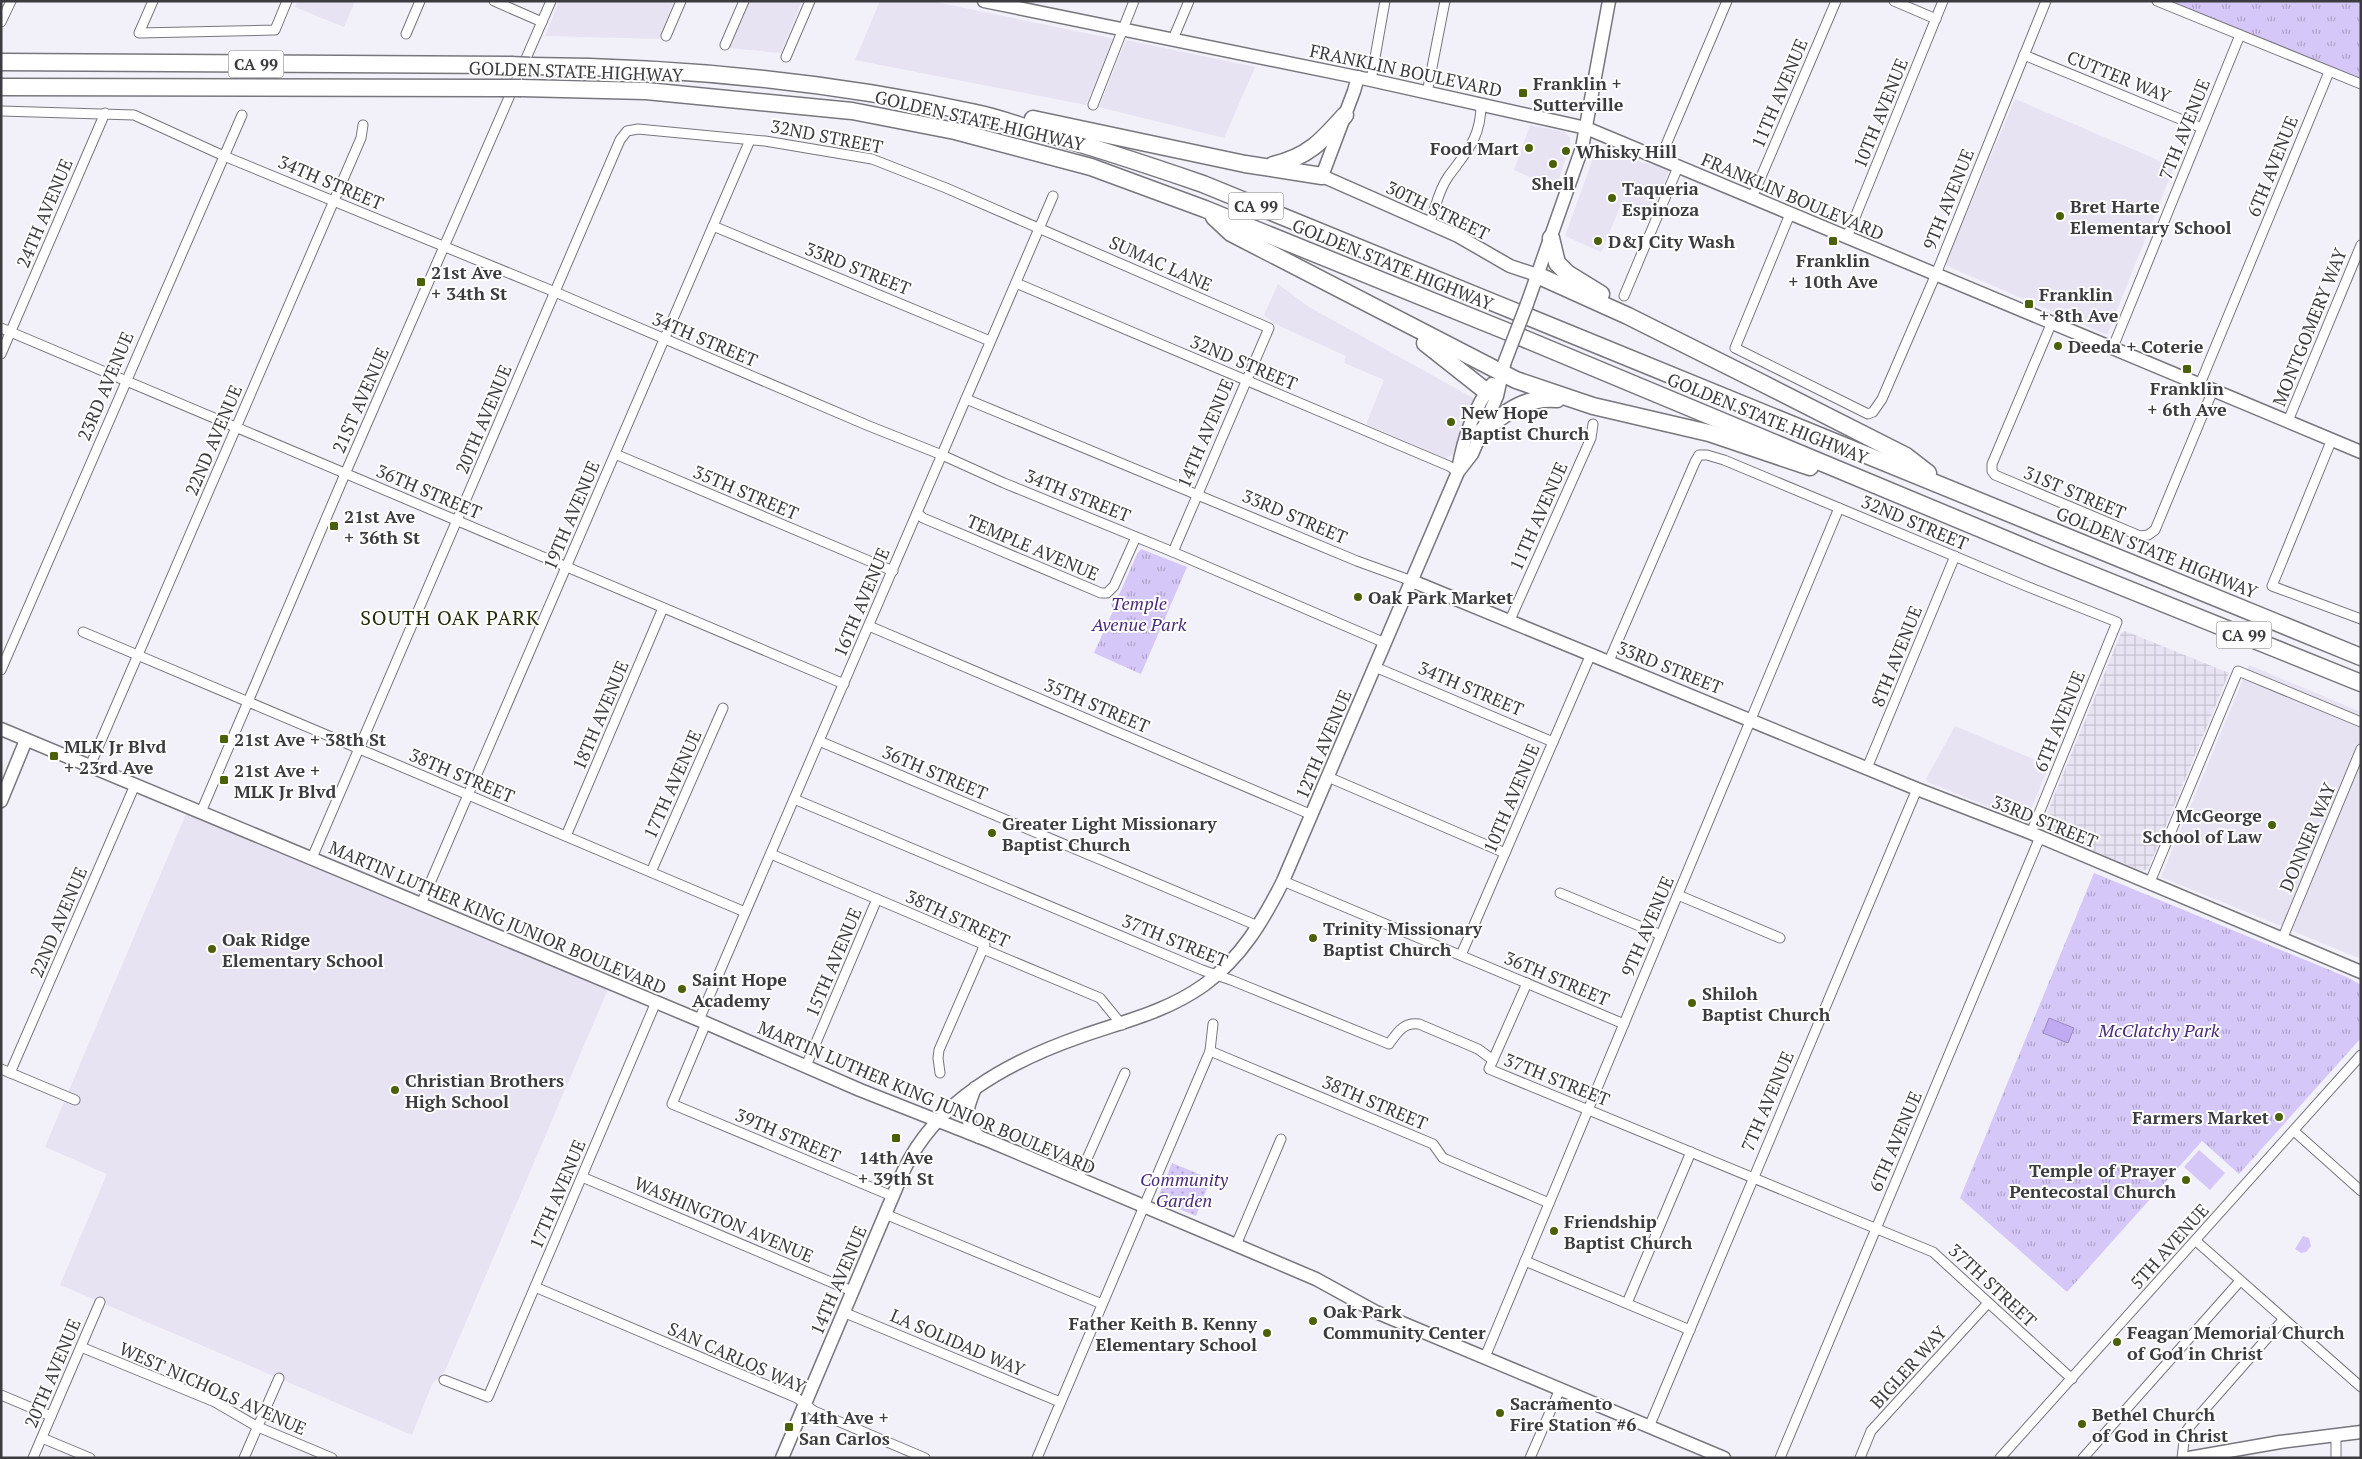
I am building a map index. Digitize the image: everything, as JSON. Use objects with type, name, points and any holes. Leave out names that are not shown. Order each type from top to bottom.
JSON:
[{"type":"highway","name":"GOLDEN STATE HIGHWAY","points":[[1,62],[602,66],[706,72],[810,83],[977,113],[1108,151],[1203,184],[1734,402],[1946,486],[2361,658]]},
{"type":"highway","name":"GOLDEN STATE HIGHWAY","points":[[1,87],[520,88],[646,91],[852,111],[954,131],[1083,165],[1205,209],[1906,496],[2053,559],[2361,683]]},
{"type":"highway","points":[[977,113],[1027,118],[1266,167],[1322,176]]},
{"type":"highway","points":[[1266,167],[1290,161],[1306,154],[1319,144],[1346,115]]},
{"type":"highway","points":[[1205,209],[1231,232],[1392,317],[1572,400]]},
{"type":"highway","points":[[1551,238],[1557,263],[1566,273],[1607,298],[1628,316]]},
{"type":"highway","points":[[1535,281],[1628,316],[1906,456],[1946,486]]},
{"type":"highway","points":[[1392,317],[1486,392]]},
{"type":"highway","points":[[1482,432],[1505,412],[1526,402],[1551,398],[1572,400],[1709,433],[1752,449],[1906,496]]},
{"type":"main road","name":"FRANKLIN BOULEVARD","points":[[984,1],[1358,77],[1586,128],[2361,452]]},
{"type":"main road","name":"12TH AVENUE","points":[[1458,472],[1472,454],[1497,396],[1502,369],[1576,166],[1586,128],[1609,1]]},
{"type":"main road","points":[[1322,176],[1346,115],[1358,77]]},
{"type":"main road","name":"30TH STREET","points":[[1322,176],[1458,236],[1535,281]]},
{"type":"main road","name":"12TH AVENUE","points":[[1122,1025],[1148,1016],[1178,1001],[1216,975],[1235,958],[1258,926],[1283,881],[1412,581],[1458,472],[1461,451],[1486,392],[1502,369]]},
{"type":"main road","name":"33RD STREET","points":[[1412,581],[1917,789],[2150,882],[2361,971]]},
{"type":"main road","name":"MARTIN LUTHER KING JUNIOR BOULEVARD","points":[[1,729],[656,1002],[860,1090],[1144,1206],[1316,1279],[1376,1312],[1720,1457]]},
{"type":"main road","points":[[1,801],[26,740]]},
{"type":"main road","name":"14TH AVENUE","points":[[782,1458],[910,1156],[936,1120],[975,1088],[1007,1069],[1055,1046],[1122,1025]]},
{"type":"main road","points":[[975,1088],[966,1114],[969,1126],[980,1138]]},
{"type":"main road","points":[[2190,1458],[2224,1455],[2280,1442],[2361,1432]]},
{"type":"street","points":[[1,22],[11,1]]},
{"type":"street","points":[[153,1],[140,33],[275,30],[287,1]]},
{"type":"street","points":[[406,34],[420,1]]},
{"type":"street","points":[[494,1],[542,22]]},
{"type":"street","name":"21ST AVENUE","points":[[201,812],[345,474],[551,1]]},
{"type":"street","points":[[666,36],[681,1]]},
{"type":"street","points":[[725,45],[744,1]]},
{"type":"street","points":[[786,57],[810,1]]},
{"type":"street","points":[[1093,105],[1134,1]]},
{"type":"street","points":[[1173,39],[1189,1]]},
{"type":"street","points":[[1371,80],[1385,1]]},
{"type":"street","points":[[1427,93],[1445,1]]},
{"type":"street","points":[[1660,159],[1726,1]]},
{"type":"street","name":"11TH AVENUE","points":[[1752,198],[1836,1]]},
{"type":"street","points":[[1894,1],[1936,19]]},
{"type":"street","name":"10TH AVENUE","points":[[1847,237],[1943,1]]},
{"type":"street","name":"9TH AVENUE","points":[[1790,214],[1735,348],[1868,414],[1873,412],[1877,407],[1936,274],[2046,1]]},
{"type":"street","points":[[2157,1],[2361,84]]},
{"type":"street","name":"7TH AVENUE","points":[[2113,347],[2240,35]]},
{"type":"street","name":"CUTTER WAY","points":[[2024,55],[2202,128]]},
{"type":"street","name":"6TH AVENUE","points":[[2200,384],[2328,72]]},
{"type":"street","points":[[1429,224],[1444,185],[1469,151],[1477,134],[1481,104]]},
{"type":"street","name":"34TH STREET","points":[[1,111],[134,115],[224,156],[554,292],[664,340],[942,455],[1075,514],[1173,552],[1385,643]]},
{"type":"street","name":"24TH AVENUE","points":[[1,354],[105,113]]},
{"type":"street","name":"23RD AVENUE","points":[[1,670],[242,115]]},
{"type":"street","name":"22ND AVENUE","points":[[90,766],[334,202],[361,138],[363,125]]},
{"type":"street","name":"32ND STREET","points":[[628,131],[638,130],[750,140],[841,152],[872,159],[895,166],[1039,228]]},
{"type":"street","name":"20TH AVENUE","points":[[312,858],[620,140],[628,131]]},
{"type":"street","name":"19TH AVENUE","points":[[421,904],[750,140]]},
{"type":"street","points":[[1624,296],[1678,166]]},
{"type":"street","name":"16TH AVENUE","points":[[672,1104],[745,912],[1053,196]]},
{"type":"street","name":"33RD STREET","points":[[713,226],[990,341]]},
{"type":"street","name":"SUMAC LANE","points":[[1039,228],[1269,328]]},
{"type":"street","name":"MONTGOMERY WAY","points":[[2288,421],[2361,245]]},
{"type":"street","name":"32ND STREET","points":[[1016,283],[1449,466],[1458,472]]},
{"type":"street","name":"31ST STREET","points":[[2052,322],[1992,464],[1992,471],[1995,475],[2140,536],[2148,535],[2155,530],[2213,390]]},
{"type":"street","name":"36TH STREET","points":[[1,328],[844,684]]},
{"type":"street","name":"14TH AVENUE","points":[[1173,552],[1269,328]]},
{"type":"street","name":"33RD STREET","points":[[966,399],[1357,561],[1412,581]]},
{"type":"street","name":"11TH AVENUE","points":[[1510,620],[1590,438],[1593,424]]},
{"type":"street","points":[[2332,439],[2272,586],[2361,619]]},
{"type":"street","name":"35TH STREET","points":[[615,454],[892,571]]},
{"type":"street","name":"32ND STREET","points":[[1609,661],[1694,462],[1700,455],[1724,460],[2117,622]]},
{"type":"street","name":"9TH AVENUE","points":[[1485,1357],[1839,508]]},
{"type":"street","name":"TEMPLE AVENUE","points":[[917,513],[923,518],[1101,593],[1107,593],[1114,586],[1136,537]]},
{"type":"street","name":"8TH AVENUE","points":[[1867,768],[1955,556]]},
{"type":"street","name":"18TH AVENUE","points":[[566,836],[663,608]]},
{"type":"street","name":"6TH AVENUE","points":[[1780,1458],[1876,1228],[2035,835],[2117,622]]},
{"type":"street","name":"35TH STREET","points":[[869,626],[1312,815]]},
{"type":"street","name":"38TH STREET","points":[[83,632],[745,912]]},
{"type":"street","name":"10TH AVENUE","points":[[1461,955],[1591,654]]},
{"type":"street","name":"34TH STREET","points":[[1375,667],[1553,742]]},
{"type":"street","points":[[2150,882],[2238,671],[2361,722]]},
{"type":"street","name":"17TH AVENUE","points":[[651,872],[722,708]]},
{"type":"street","name":"36TH STREET","points":[[819,741],[1258,926]]},
{"type":"street","name":"DONNER WAY","points":[[2283,937],[2358,765],[2361,749]]},
{"type":"street","points":[[1328,776],[1505,854]]},
{"type":"street","name":"22ND AVENUE","points":[[10,1073],[134,785]]},
{"type":"street","name":"7TH AVENUE","points":[[1649,1427],[1917,789]]},
{"type":"street","name":"37TH STREET","points":[[794,799],[1216,975],[1389,1044],[1407,1024],[1419,1024],[1478,1049],[1493,1060],[1489,1069],[1932,1252],[2072,1379]]},
{"type":"street","name":"38TH STREET","points":[[770,854],[985,944],[983,949],[1100,998],[1122,1025]]},
{"type":"street","name":"36TH STREET","points":[[1283,881],[1624,1024]]},
{"type":"street","points":[[1560,893],[1661,935]]},
{"type":"street","points":[[1678,895],[1780,938]]},
{"type":"street","name":"15TH AVENUE","points":[[806,1066],[877,899]]},
{"type":"street","points":[[940,1073],[939,1050],[983,949]]},
{"type":"street","points":[[1493,1060],[1527,983]]},
{"type":"street","name":"17TH AVENUE","points":[[444,1380],[488,1397],[656,1002]]},
{"type":"street","points":[[1037,1458],[1210,1051],[1213,1024]]},
{"type":"street","name":"38TH STREET","points":[[1210,1051],[1433,1144],[1443,1158],[1549,1203]]},
{"type":"street","name":"5TH AVENUE","points":[[2000,1458],[2361,1055]]},
{"type":"street","points":[[1,1069],[74,1100]]},
{"type":"street","points":[[1078,1179],[1125,1073]]},
{"type":"street","name":"39TH STREET","points":[[672,1104],[892,1196]]},
{"type":"street","points":[[2294,1131],[2361,1191]]},
{"type":"street","points":[[1236,1245],[1281,1139]]},
{"type":"street","points":[[1627,1304],[1691,1152]]},
{"type":"street","name":"WASHINGTON AVENUE","points":[[582,1177],[852,1290]]},
{"type":"street","points":[[885,1214],[1102,1304]]},
{"type":"street","points":[[2196,1241],[2282,1320],[2361,1387]]},
{"type":"street","points":[[1525,1261],[1690,1330]]},
{"type":"street","points":[[2083,1458],[2240,1281]]},
{"type":"street","name":"SAN CARLOS WAY","points":[[535,1286],[797,1398],[814,1411],[925,1458]]},
{"type":"street","name":"20TH AVENUE","points":[[33,1458],[100,1302]]},
{"type":"street","name":"BIGLER WAY","points":[[1860,1458],[1871,1431],[1988,1303]]},
{"type":"street","name":"LA SOLIDAD WAY","points":[[843,1312],[1060,1402]]},
{"type":"street","points":[[2182,1458],[2185,1433],[2190,1426],[2282,1320]]},
{"type":"street","name":"WEST NICHOLS AVENUE","points":[[81,1347],[215,1402],[258,1427],[332,1458]]},
{"type":"street","points":[[244,1458],[279,1378]]},
{"type":"street","points":[[1530,1458],[1560,1389]]},
{"type":"street","points":[[1,1396],[51,1416]]},
{"type":"street","points":[[2336,1435],[2336,1458]]},
{"type":"street","points":[[42,1438],[90,1458]]},
{"type":"shaded area","points":[[297,1],[355,1],[344,27],[295,7]]},
{"type":"shaded area","points":[[559,1],[674,1],[659,39],[545,36]]},
{"type":"shaded area","points":[[749,1],[802,1],[781,53],[729,48]]},
{"type":"shaded area","points":[[880,1],[931,1],[1114,39],[1086,105],[855,60]]},
{"type":"shaded area","points":[[1126,40],[1255,67],[1224,138],[1099,107]]},
{"type":"shaded area","name":"Bret Harte Elementary School","points":[[2015,99],[2174,167],[2107,335],[1945,265]]},
{"type":"shaded area","points":[[1530,125],[1565,132],[1570,138],[1570,145],[1556,189],[1514,170]]},
{"type":"shaded area","points":[[1602,147],[1644,163],[1665,167],[1668,170],[1668,174],[1652,212],[1623,200],[1601,252],[1565,236],[1595,153]]},
{"type":"shaded area","points":[[1278,284],[1309,307],[1475,399],[1452,455],[1445,458],[1366,424],[1384,380],[1344,363],[1346,356],[1275,324],[1264,315]]},
{"type":"shaded area","points":[[2125,631],[2229,673],[2148,869],[2143,871],[2045,831],[2043,823],[2121,633]]},
{"type":"shaded area","name":"McGeorge School of Law","points":[[2249,665],[2361,712],[2361,959],[2161,877]]},
{"type":"shaded area","points":[[1955,726],[2049,766],[2027,819],[2023,821],[1928,782],[1926,779]]},
{"type":"shaded area","points":[[186,814],[608,989],[445,1371],[432,1384],[412,1435],[60,1285],[107,1174],[45,1147]]},
{"type":"shaded area","points":[[2049,1018],[2074,1028],[2068,1043],[2043,1033]]},
{"type":"green space","points":[[2168,1],[2361,1],[2361,80]]},
{"type":"green space","name":"Temple Avenue Park","points":[[1141,549],[1187,567],[1141,674],[1094,653],[1113,611],[1111,602],[1119,595]]},
{"type":"green space","name":"McClatchy Park","points":[[2094,873],[2349,978],[2361,985],[2361,1038],[2239,1174],[2202,1141],[2067,1292],[1960,1198]]},
{"type":"green space","points":[[2199,1150],[2225,1173],[2210,1190],[2184,1167]]},
{"type":"green space","name":"Community Garden","points":[[1172,1163],[1211,1179],[1196,1216],[1157,1200]]},
{"type":"green space","points":[[2303,1236],[2309,1238],[2311,1246],[2306,1252],[2301,1253],[2295,1249]]},
{"type":"place","name":"Franklin + Sutterville","points":[[1523,93]]},
{"type":"place","name":"Food Mart","points":[[1529,148]]},
{"type":"place","name":"Whisky Hill","points":[[1566,151]]},
{"type":"place","name":"Shell","points":[[1553,164]]},
{"type":"place","name":"Taqueria Espinoza","points":[[1612,198]]},
{"type":"place","name":"Bret Harte Elementary School","points":[[2060,216]]},
{"type":"place","name":"D&J City Wash","points":[[1598,241]]},
{"type":"place","name":"Franklin + 10th Ave","points":[[1833,241]]},
{"type":"place","name":"21st Ave + 34th St","points":[[421,282]]},
{"type":"place","name":"Franklin + 8th Ave","points":[[2029,304]]},
{"type":"place","name":"Deeda + Coterie","points":[[2058,346]]},
{"type":"place","name":"Franklin + 6th Ave","points":[[2187,369]]},
{"type":"place","name":"New Hope Baptist Church","points":[[1451,422]]},
{"type":"place","name":"21st Ave + 36th St","points":[[334,526]]},
{"type":"place","name":"Oak Park Market","points":[[1358,597]]},
{"type":"place","name":"21st Ave + 38th St","points":[[224,739]]},
{"type":"place","name":"MLK Jr Blvd + 23rd Ave","points":[[54,756]]},
{"type":"place","name":"21st Ave + MLK Jr Blvd","points":[[224,780]]},
{"type":"place","name":"McGeorge School of Law","points":[[2272,825]]},
{"type":"place","name":"Greater Light Missionary Baptist Church","points":[[992,833]]},
{"type":"place","name":"Trinity Missionary Baptist Church","points":[[1313,938]]},
{"type":"place","name":"Oak Ridge Elementary School","points":[[212,949]]},
{"type":"place","name":"Saint Hope Academy","points":[[682,989]]},
{"type":"place","name":"Shiloh Baptist Church","points":[[1692,1003]]},
{"type":"place","name":"Christian Brothers High School","points":[[395,1090]]},
{"type":"place","name":"Farmers Market","points":[[2279,1117]]},
{"type":"place","name":"14th Ave + 39th St","points":[[896,1138]]},
{"type":"place","name":"Temple of Prayer Pentecostal Church","points":[[2186,1180]]},
{"type":"place","name":"Friendship Baptist Church","points":[[1554,1231]]},
{"type":"place","name":"Oak Park Community Center","points":[[1313,1321]]},
{"type":"place","name":"Father Keith B. Kenny Elementary School","points":[[1267,1333]]},
{"type":"place","name":"Feagan Memorial Church of God in Christ","points":[[2117,1342]]},
{"type":"place","name":"Sacramento Fire Station #6","points":[[1500,1413]]},
{"type":"place","name":"Bethel Church of God in Christ","points":[[2082,1424]]},
{"type":"place","name":"14th Ave + San Carlos","points":[[789,1427]]},
{"type":"district","name":"SOUTH OAK PARK","points":[[450,617]]}]
